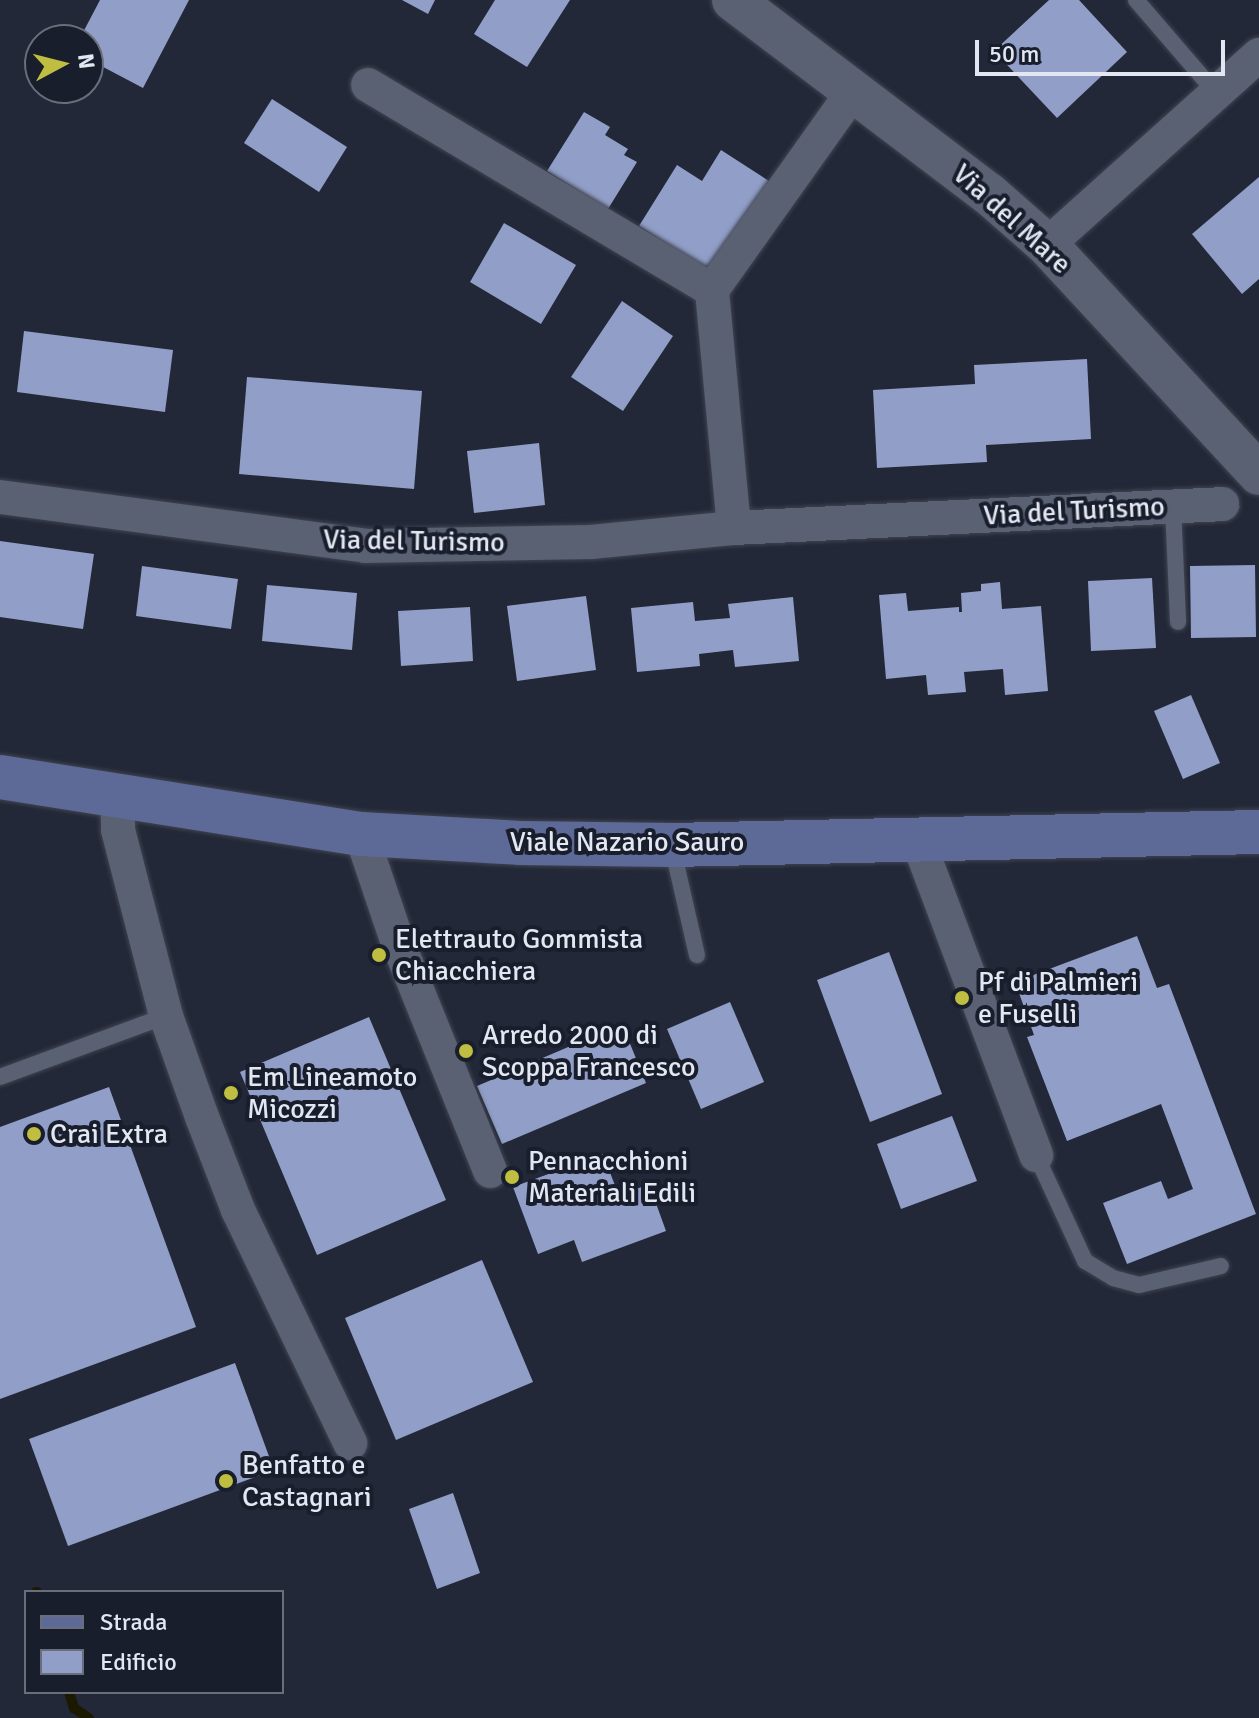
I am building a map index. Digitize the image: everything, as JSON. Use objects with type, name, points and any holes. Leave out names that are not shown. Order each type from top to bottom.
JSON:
[{"type":"main road","name":"Viale Nazario Sauro","points":[[0,777],[361,834],[520,843],[672,845],[1259,832]]},
{"type":"street","name":"Via del Mare","points":[[733,0],[989,194],[1047,245],[1259,474]]},
{"type":"street","points":[[1047,245],[1216,93],[1256,65]]},
{"type":"street","points":[[368,85],[712,290]]},
{"type":"street","points":[[734,528],[712,290],[854,90]]},
{"type":"street","name":"Via del Turismo","points":[[0,497],[365,546],[591,542],[734,528],[1222,504]]},
{"type":"street","points":[[117,795],[118,830],[166,1016],[238,1210],[350,1443]]},
{"type":"street","points":[[361,834],[398,943],[490,1171]]},
{"type":"street","points":[[917,838],[1036,1155]]},
{"type":"lane","points":[[1136,0],[1216,93]]},
{"type":"lane","points":[[1173,506],[1178,622]]},
{"type":"lane","points":[[672,845],[697,955]]},
{"type":"lane","points":[[0,1077],[166,1016]]},
{"type":"lane","points":[[1036,1155],[1085,1261],[1113,1278],[1139,1285],[1221,1266]]},
{"type":"building","points":[[100,0],[189,0],[143,88],[104,67],[104,24],[87,24]]},
{"type":"building","points":[[402,0],[435,0],[428,14]]},
{"type":"building","points":[[495,0],[570,0],[527,67],[474,34]]},
{"type":"building","points":[[1049,0],[1079,0],[1127,52],[1057,118],[994,51]]},
{"type":"building","points":[[272,99],[347,147],[319,192],[244,143]]},
{"type":"building","points":[[584,112],[610,127],[605,135],[628,149],[624,155],[637,162],[608,209],[547,171]]},
{"type":"building","points":[[721,150],[769,181],[712,272],[639,226],[677,165],[702,181]]},
{"type":"building","points":[[1259,177],[1259,279],[1242,294],[1192,234]]},
{"type":"building","points":[[504,223],[576,265],[541,324],[470,282]]},
{"type":"building","points":[[622,301],[673,336],[623,411],[571,377]]},
{"type":"building","points":[[24,331],[173,350],[165,412],[17,392]]},
{"type":"building","points":[[1087,359],[1091,439],[986,445],[987,462],[877,468],[873,390],[975,384],[974,365]]},
{"type":"building","points":[[247,377],[422,391],[414,489],[239,474]]},
{"type":"building","points":[[539,443],[545,505],[474,513],[467,451]]},
{"type":"building","points":[[0,541],[94,554],[83,629],[0,617]]},
{"type":"building","points":[[1255,565],[1256,637],[1191,638],[1190,566]]},
{"type":"building","points":[[142,566],[238,579],[231,629],[136,616]]},
{"type":"building","points":[[1152,578],[1156,648],[1091,651],[1088,581]]},
{"type":"building","points":[[1000,582],[1002,609],[1041,606],[1048,691],[1005,695],[1003,669],[964,672],[966,692],[928,695],[926,675],[886,679],[879,595],[906,593],[908,611],[959,607],[959,612],[962,612],[961,593],[981,591],[981,584]]},
{"type":"building","points":[[267,585],[357,593],[352,650],[262,641]]},
{"type":"building","points":[[586,596],[596,670],[517,681],[507,606]]},
{"type":"building","points":[[793,597],[799,661],[735,667],[733,650],[699,654],[700,666],[637,672],[631,608],[693,602],[695,621],[730,618],[728,604]]},
{"type":"building","points":[[470,607],[473,661],[401,666],[398,611]]},
{"type":"building","points":[[1191,695],[1220,763],[1183,779],[1154,711]]},
{"type":"building","points":[[1137,936],[1157,988],[1169,984],[1256,1214],[1127,1264],[1103,1203],[1161,1181],[1168,1199],[1193,1189],[1161,1104],[1067,1141],[1027,1037],[1034,1035],[1015,982]]},
{"type":"building","points":[[889,952],[942,1094],[870,1122],[817,980]]},
{"type":"building","points":[[730,1002],[764,1082],[701,1109],[667,1029]]},
{"type":"building","points":[[369,1017],[446,1200],[317,1255],[240,1072]]},
{"type":"building","points":[[622,1024],[646,1083],[502,1144],[477,1086]]},
{"type":"building","points":[[109,1087],[196,1327],[0,1399],[0,1127]]},
{"type":"building","points":[[952,1116],[977,1181],[901,1209],[877,1144]]},
{"type":"building","points":[[603,1154],[619,1196],[649,1184],[666,1231],[582,1262],[574,1240],[538,1254],[513,1187]]},
{"type":"building","points":[[482,1260],[533,1382],[396,1440],[345,1318]]},
{"type":"building","points":[[235,1363],[274,1470],[68,1546],[29,1439]]},
{"type":"building","points":[[453,1493],[480,1573],[437,1589],[409,1509]]},
{"type":"waterway","points":[[70,1694],[74,1708],[89,1718]]},
{"type":"place","name":"Elettrauto Gommista Chiacchiera","points":[[379,955]]},
{"type":"place","name":"Pf di Palmieri e Fuselli","points":[[962,998]]},
{"type":"place","name":"Arredo 2000 di Scoppa Francesco","points":[[466,1051]]},
{"type":"place","name":"Em Lineamoto Micozzi","points":[[231,1093]]},
{"type":"place","name":"Crai Extra","points":[[34,1134]]},
{"type":"place","name":"Pennacchioni Materiali Edili","points":[[512,1177]]},
{"type":"place","name":"Benfatto e Castagnari","points":[[226,1481]]}]
